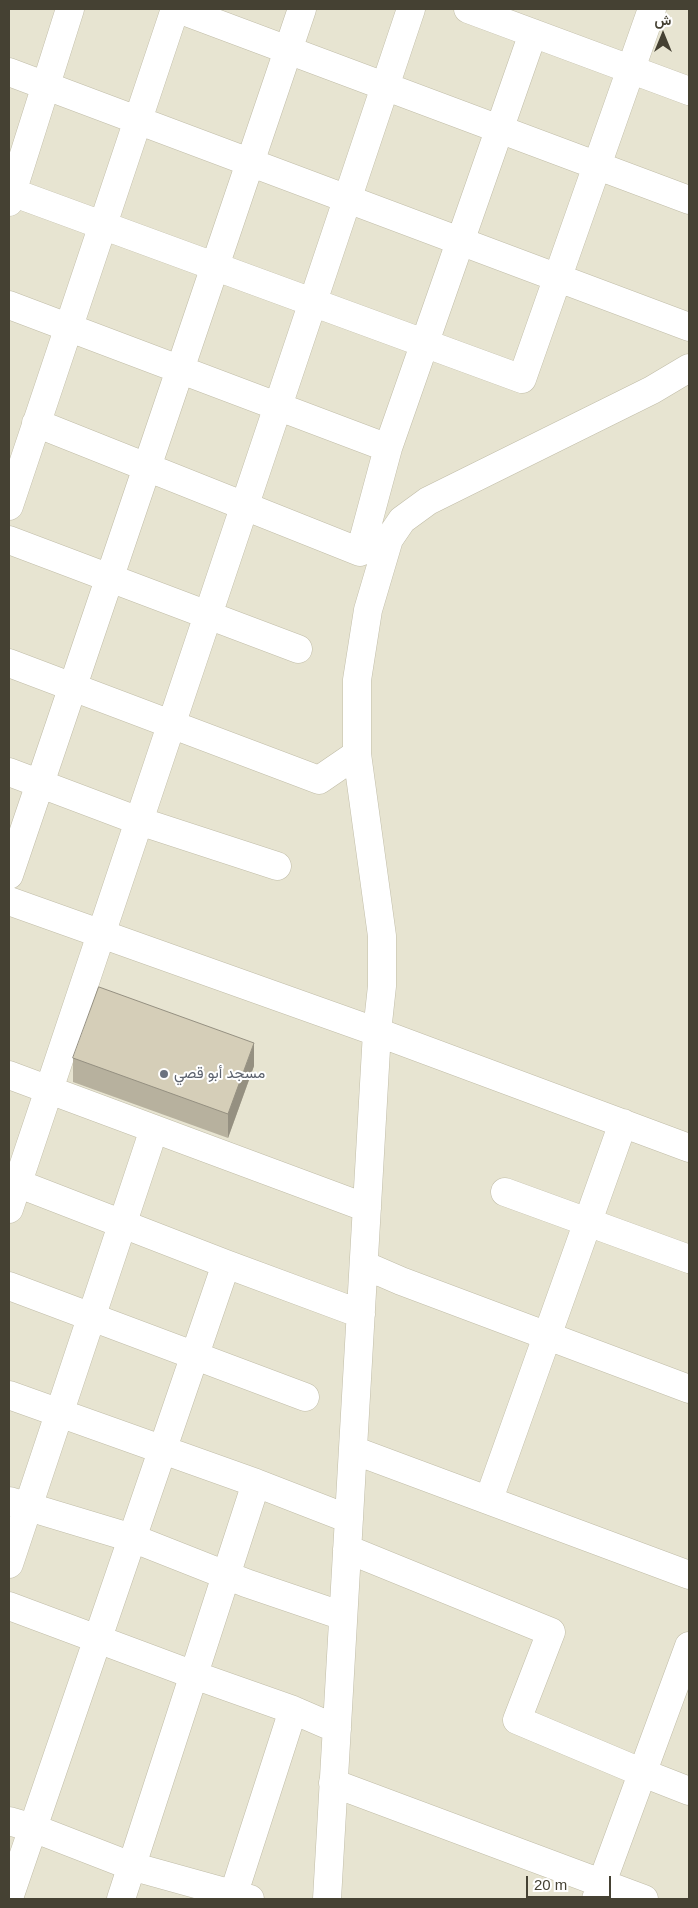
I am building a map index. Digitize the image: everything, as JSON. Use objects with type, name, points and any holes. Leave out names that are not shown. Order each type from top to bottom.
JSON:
[{"type":"street","points":[[70,9],[10,195],[103,226],[522,379],[652,9]]},
{"type":"street","points":[[9,506],[176,9],[689,200]]},
{"type":"street","points":[[9,875],[302,9]]},
{"type":"street","points":[[9,1209],[13,1181],[49,1090],[411,9]]},
{"type":"street","points":[[468,9],[689,91]]},
{"type":"street","points":[[36,423],[360,552],[388,448],[533,33]]},
{"type":"street","points":[[9,72],[689,327]]},
{"type":"street","points":[[9,305],[388,448]]},
{"type":"street","points":[[327,1899],[377,1032],[382,986],[382,936],[357,754],[357,680],[368,610],[389,539],[402,520],[428,501],[652,390],[689,368]]},
{"type":"street","points":[[9,540],[298,649]]},
{"type":"street","points":[[9,663],[318,780],[357,754]]},
{"type":"street","points":[[9,772],[138,821],[277,866]]},
{"type":"street","points":[[9,900],[377,1032],[689,1148]]},
{"type":"street","points":[[9,1075],[367,1208]]},
{"type":"street","points":[[489,1499],[623,1123]]},
{"type":"street","points":[[9,1564],[18,1505],[59,1413],[154,1129]]},
{"type":"street","points":[[13,1181],[361,1314]]},
{"type":"street","points":[[505,1192],[689,1258]]},
{"type":"street","points":[[9,1898],[21,1825],[97,1639],[226,1264]]},
{"type":"street","points":[[364,1265],[689,1390]]},
{"type":"street","points":[[9,1286],[305,1397]]},
{"type":"street","points":[[9,1395],[256,1483],[349,1519]]},
{"type":"street","points":[[353,1450],[689,1574]]},
{"type":"street","points":[[122,1899],[225,1574],[256,1483]]},
{"type":"street","points":[[18,1505],[132,1538],[225,1574],[343,1616]]},
{"type":"street","points":[[347,1549],[551,1632],[517,1720],[689,1791]]},
{"type":"street","points":[[9,1606],[293,1710],[337,1729]]},
{"type":"street","points":[[599,1891],[689,1646]]},
{"type":"street","points":[[21,1825],[131,1866],[238,1898],[293,1710]]},
{"type":"street","points":[[333,1783],[599,1891],[644,1899]]},
{"type":"shaded area","points":[[9,9],[689,9],[689,1899],[9,1899]]},
{"type":"building","name":"مسجد أبو قصي","points":[[99,987],[254,1043],[228,1114],[73,1058]]},
{"type":"place","name":"مسجد أبو قصي","points":[[164,1074]]}]
